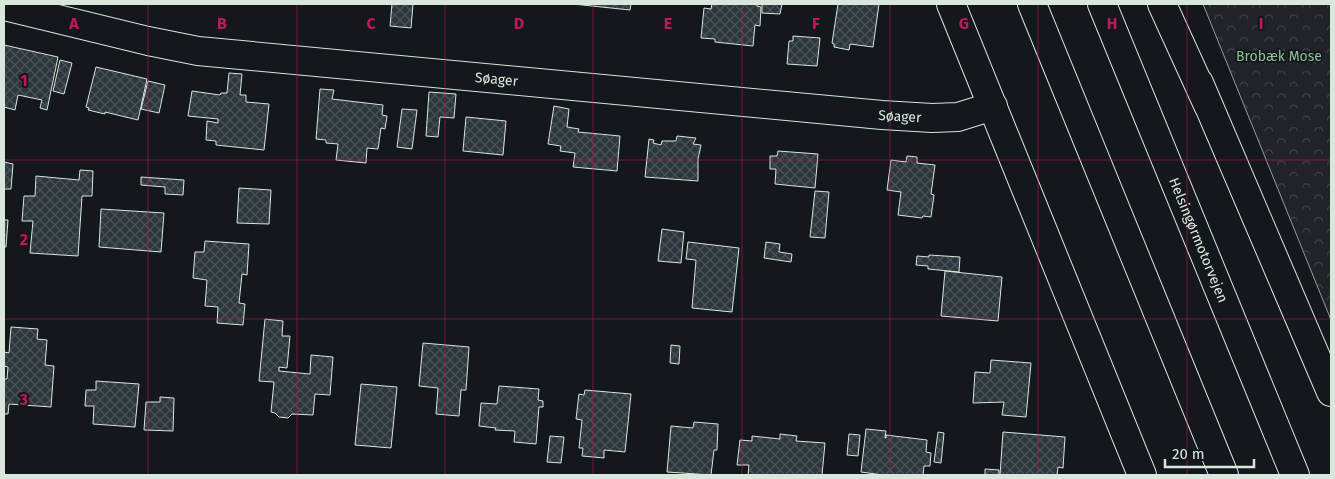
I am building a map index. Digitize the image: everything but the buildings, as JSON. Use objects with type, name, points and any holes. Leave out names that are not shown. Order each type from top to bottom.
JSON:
[{"type":"main road","points":[[951,4],[1142,475]]},
{"type":"main road","points":[[1032,4],[1224,475]]},
{"type":"main road","name":"Helsingørmotorvejen","points":[[1102,4],[1295,475]]},
{"type":"main road","points":[[1162,4],[1208,105],[1331,392]]},
{"type":"main road","points":[[1170,4],[1208,105]]},
{"type":"main road","name":"Søager","points":[[4,6],[148,41],[198,51],[882,115],[932,118],[958,117],[993,106]]},
{"type":"green space","name":"Brobæk Mose","points":[[1203,4],[1331,4],[1331,320]]}]
